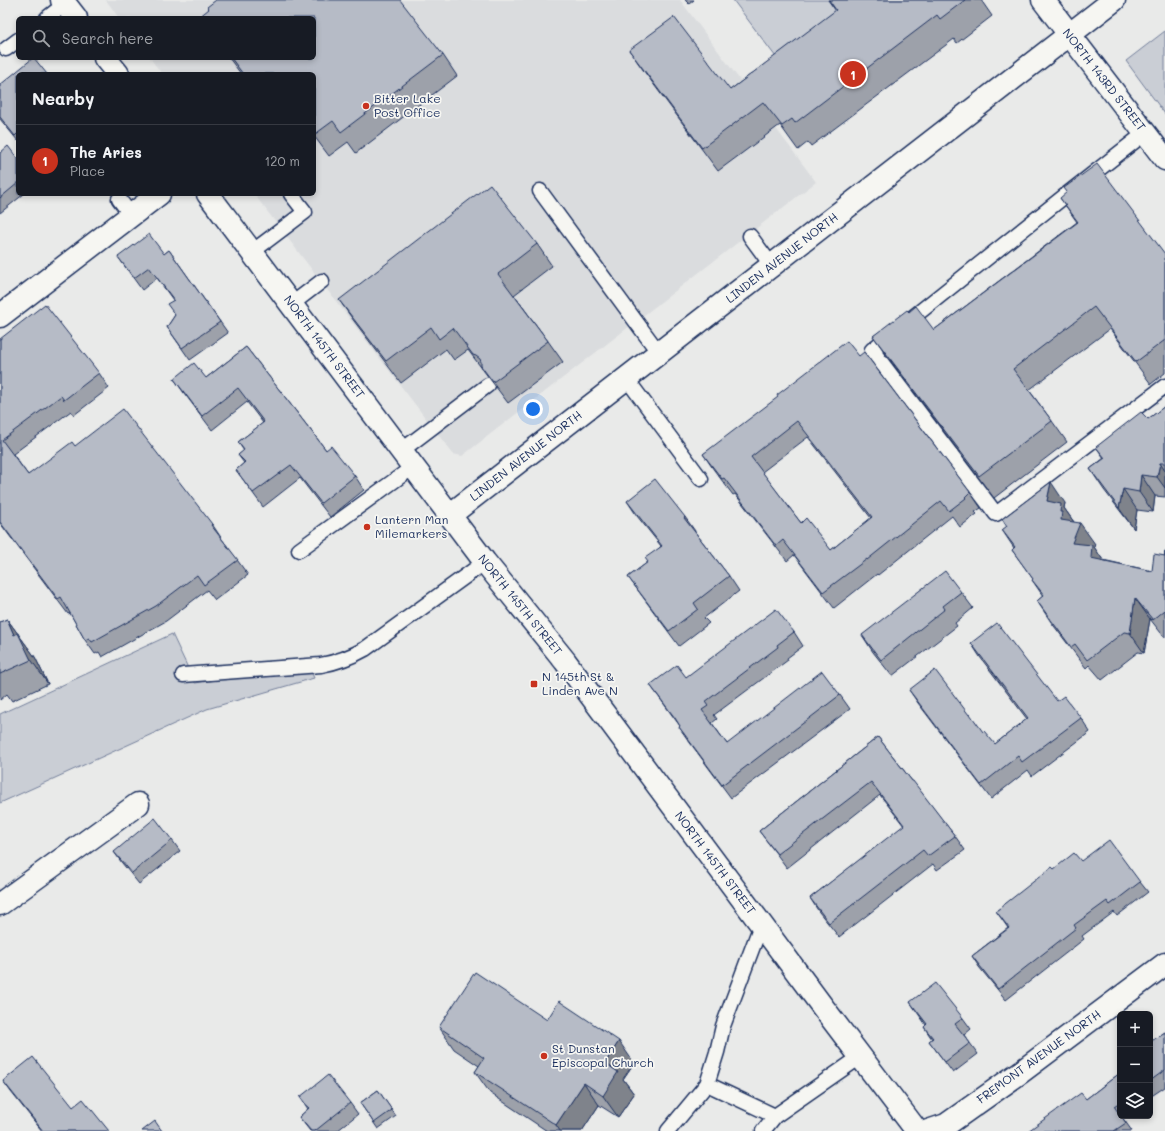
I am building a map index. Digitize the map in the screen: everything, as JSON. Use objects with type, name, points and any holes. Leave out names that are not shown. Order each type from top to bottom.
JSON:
[{"type":"street","name":"NORTH 143RD STREET","points":[[1043,0],[1165,159]]},
{"type":"street","name":"LINDEN AVENUE NORTH","points":[[450,515],[1114,0]]},
{"type":"street","points":[[0,316],[125,207],[154,196]]},
{"type":"street","name":"NORTH 145TH STREET","points":[[210,196],[485,562],[565,661],[761,925],[917,1131]]},
{"type":"street","points":[[0,904],[138,804]]},
{"type":"street","name":"FREMONT AVENUE NORTH","points":[[928,1131],[946,1125],[1021,1072],[1165,964]]},
{"type":"lane","points":[[51,16],[68,7]]},
{"type":"lane","points":[[6,49],[16,42]]},
{"type":"lane","points":[[1145,133],[872,350],[996,514],[1165,386]]},
{"type":"lane","points":[[540,191],[659,353]]},
{"type":"lane","points":[[252,252],[304,212],[292,196]]},
{"type":"lane","points":[[750,236],[772,266]]},
{"type":"lane","points":[[292,304],[322,281]]},
{"type":"lane","points":[[626,378],[701,479]]},
{"type":"lane","points":[[299,550],[407,459],[488,385]]},
{"type":"lane","points":[[183,675],[321,665],[348,658],[365,649],[485,562]]},
{"type":"lane","points":[[668,1131],[707,1084],[723,1026],[761,925]]},
{"type":"lane","points":[[763,1131],[775,1116],[860,1056]]},
{"type":"lane","points":[[707,1084],[775,1116]]},
{"type":"shaded area","points":[[106,0],[680,0],[816,182],[462,456],[453,454],[256,196],[316,196],[316,72],[160,72],[152,60],[316,60],[316,16],[118,16]]},
{"type":"shaded area","points":[[733,0],[828,0],[857,39],[797,85]]},
{"type":"shaded area","points":[[1165,31],[1165,114],[1126,61]]},
{"type":"shaded area","points":[[172,634],[195,683],[309,667],[314,678],[207,709],[0,803],[0,714]]},
{"type":"building","name":"Bitter Lake Post Office","points":[[216,0],[400,0],[443,55],[341,132],[333,121],[316,134],[316,72],[242,72],[232,60],[316,60],[316,16],[200,16],[209,9],[207,7]]},
{"type":"building","points":[[829,0],[965,0],[940,19],[937,15],[795,123],[792,119],[782,126],[763,102],[702,148],[629,50],[674,17],[730,90],[836,10]]},
{"type":"building","points":[[31,60],[36,60],[45,72],[16,72],[15,136],[0,117],[0,85]]},
{"type":"building","points":[[8,146],[16,156],[16,185],[0,198],[0,153]]},
{"type":"building","points":[[1097,164],[1165,254],[1165,340],[1136,362],[1094,307],[1013,369],[1052,421],[979,476],[873,336],[907,310],[909,312],[916,306],[934,330],[1078,222],[1060,198],[1067,192],[1064,188]]},
{"type":"building","points":[[490,184],[537,244],[498,274],[548,341],[493,382],[481,366],[480,359],[473,355],[453,328],[439,339],[431,327],[386,361],[339,300]]},
{"type":"building","points":[[149,234],[164,254],[169,250],[220,322],[182,348],[167,327],[175,315],[167,304],[174,300],[149,267],[134,278],[118,257]]},
{"type":"building","points":[[45,304],[99,373],[64,400],[61,396],[2,440],[28,475],[72,442],[75,446],[123,409],[238,560],[204,585],[197,575],[156,606],[92,642],[89,638],[85,640],[61,597],[58,599],[0,522],[0,339]]},
{"type":"building","points":[[847,341],[859,356],[864,352],[970,492],[965,497],[966,498],[949,511],[941,501],[867,560],[823,592],[783,540],[776,546],[724,478],[722,479],[703,454],[778,397],[777,395]],"holes":[[[797,421],[872,517],[831,550],[806,518],[801,523],[751,457]]]},
{"type":"building","points":[[246,347],[326,450],[331,446],[355,476],[321,503],[291,465],[253,493],[236,470],[245,462],[238,455],[244,450],[238,442],[264,422],[238,388],[202,416],[174,379],[194,363],[206,378]]},
{"type":"building","points":[[1165,406],[1165,463],[1160,463],[1157,477],[1141,475],[1139,492],[1123,489],[1119,508],[1090,469],[1105,458],[1096,447],[1141,412],[1148,419]]},
{"type":"building","points":[[655,479],[729,576],[694,603],[698,609],[669,631],[628,577],[648,562],[645,558],[662,546],[627,501]]},
{"type":"building","points":[[1051,482],[1047,501],[1061,504],[1061,520],[1080,523],[1072,543],[1092,545],[1091,558],[1152,571],[1154,554],[1165,556],[1165,610],[1153,620],[1135,598],[1130,633],[1124,632],[1087,660],[1075,644],[1071,647],[1037,601],[1044,595],[1012,550],[1015,547],[1002,530],[1007,526],[1002,519]]},
{"type":"building","points":[[945,571],[961,592],[943,606],[945,609],[881,660],[862,635]]},
{"type":"building","points":[[776,609],[794,632],[777,645],[778,647],[705,702],[708,706],[702,710],[727,744],[822,671],[840,695],[722,785],[650,685],[677,665],[686,677]]},
{"type":"building","points":[[7,619],[14,635],[18,633],[31,660],[0,674],[0,622]]},
{"type":"building","points":[[997,623],[1057,701],[1064,696],[1081,718],[1022,762],[1018,756],[981,785],[909,690],[935,670],[969,715],[970,714],[983,732],[984,731],[995,744],[1028,718],[971,643]]},
{"type":"building","points":[[878,737],[955,836],[928,856],[923,850],[829,923],[810,898],[904,825],[871,782],[777,854],[759,831]]},
{"type":"building","points":[[155,818],[172,840],[132,873],[114,852]]},
{"type":"building","points":[[1109,840],[1140,882],[1110,905],[1107,901],[1074,925],[1076,928],[998,989],[972,956],[1009,928],[996,911],[1052,867],[1054,869],[1074,853],[1081,861]]},
{"type":"building","name":"St Dunstan Episcopal Church","points":[[475,972],[547,1020],[559,1001],[619,1041],[605,1063],[618,1072],[603,1096],[584,1083],[556,1125],[475,1072],[484,1058],[439,1027]]},
{"type":"building","points":[[935,983],[963,1018],[955,1024],[970,1043],[945,1062],[929,1041],[933,1038],[924,1027],[927,1024],[910,1002]]},
{"type":"building","points":[[1165,1032],[1165,1070],[1153,1079],[1153,1047],[1153,1040]]},
{"type":"building","points":[[33,1057],[73,1107],[83,1099],[109,1131],[43,1131],[3,1081]]},
{"type":"building","points":[[328,1075],[350,1103],[315,1131],[311,1131],[299,1117],[309,1108],[300,1097]]},
{"type":"building","points":[[1117,1075],[1117,1104],[1114,1106],[1117,1110],[1117,1119],[1123,1119],[1126,1123],[1114,1131],[1028,1131],[1081,1093],[1086,1099]]},
{"type":"building","points":[[378,1090],[392,1110],[374,1123],[360,1103]]},
{"type":"building","points":[[155,1121],[162,1131],[142,1131]]},
{"type":"place","name":"The Aries","points":[[853,74]]},
{"type":"place","name":"Bitter Lake Post Office","points":[[366,106]]},
{"type":"place","name":"Lantern Man Milemarkers","points":[[367,527]]},
{"type":"place","name":"N 145th St & Linden Ave N","points":[[534,684]]},
{"type":"place","name":"St Dunstan Episcopal Church","points":[[544,1056]]}]
